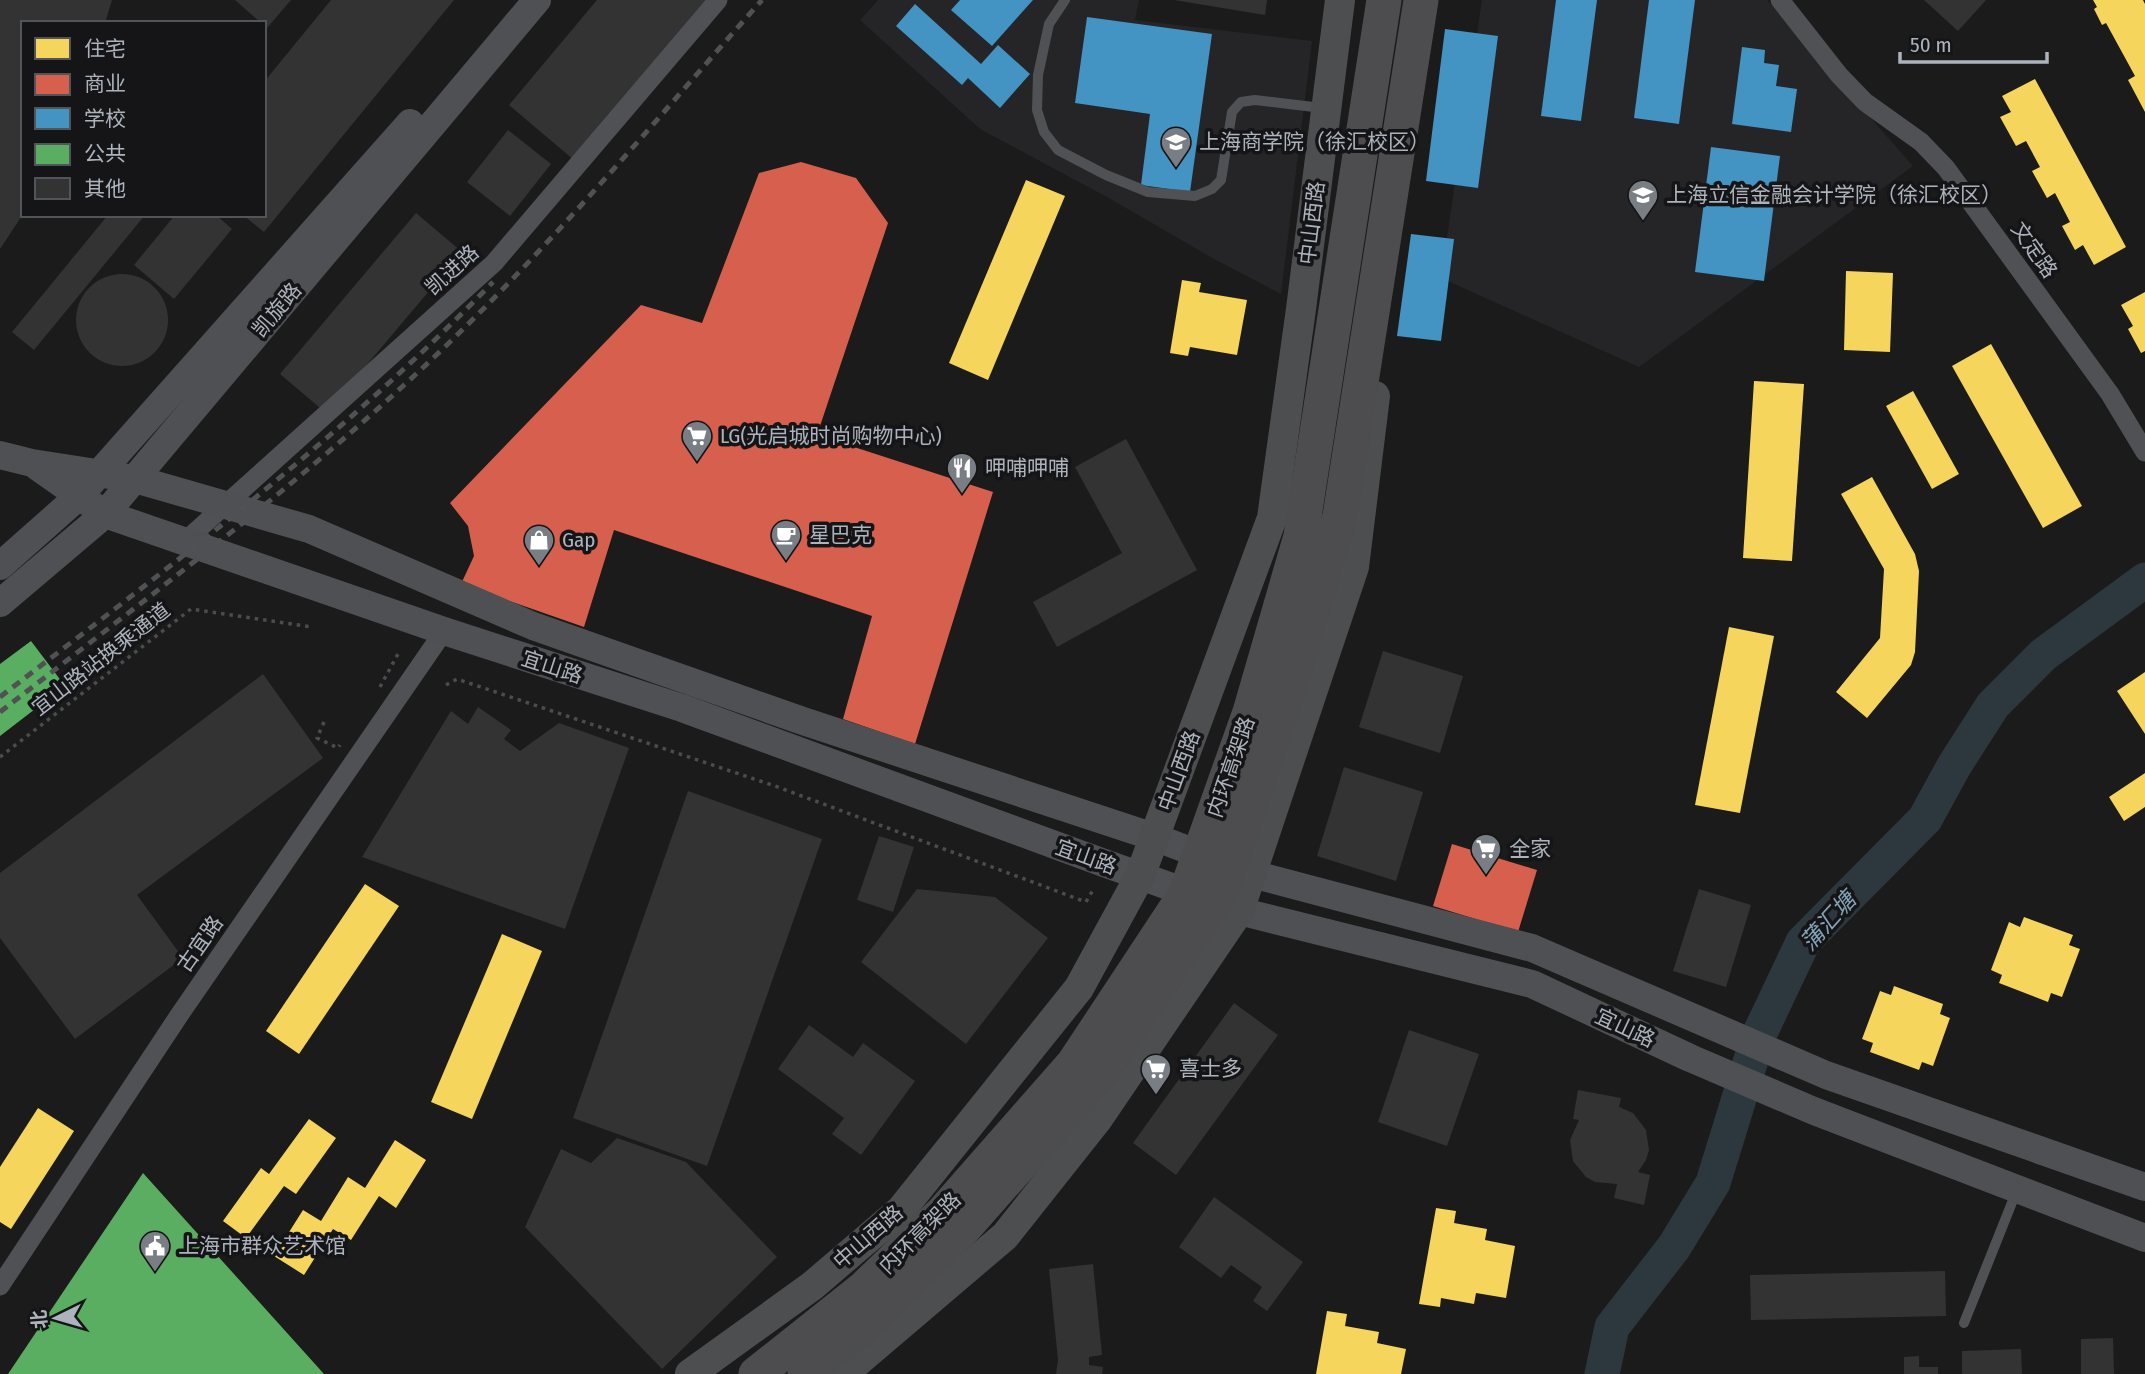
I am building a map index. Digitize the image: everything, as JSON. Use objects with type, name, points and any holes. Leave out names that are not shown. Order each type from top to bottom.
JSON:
[{"type":"highway","name":"内环高架路","points":[[756,1374],[863,1289],[944,1211],[1074,1063],[1185,895],[1250,712],[1301,536],[1384,0]]},
{"type":"highway","name":"内环高架路","points":[[806,1374],[874,1317],[967,1225],[1101,1073],[1221,893],[1283,708],[1340,516],[1423,0]]},
{"type":"main road","name":"凯旋路","points":[[0,566],[100,474],[518,0]]},
{"type":"main road","name":"凯旋路","points":[[0,603],[105,514],[537,0]]},
{"type":"main road","name":"中山西路","points":[[690,1374],[812,1286],[901,1210],[1079,988],[1140,876],[1272,518],[1340,0]]},
{"type":"main road","points":[[843,1374],[1005,1236],[1097,1120],[1239,911],[1354,567],[1423,0]]},
{"type":"main road","name":"宜山路","points":[[0,455],[33,463],[135,479],[309,529],[533,626],[803,721],[1154,837],[1252,874],[1532,948],[1826,1075],[2145,1187]]},
{"type":"main road","name":"宜山路","points":[[33,463],[105,514],[444,631],[682,708],[1239,911],[1532,984],[1690,1058],[1814,1111],[2145,1238]]},
{"type":"street","name":"凯进路","points":[[184,542],[494,263],[718,0]]},
{"type":"street","name":"文定路","points":[[1780,0],[1839,75],[1865,102],[1921,142],[1946,168],[2110,394],[2145,452]]},
{"type":"street","name":"古宜路","points":[[0,1286],[180,1014],[444,631]]},
{"type":"lane","points":[[1065,0],[1049,24],[1038,75],[1037,110],[1044,132],[1058,150],[1138,188],[1148,192],[1195,196],[1212,189],[1221,180],[1232,112],[1241,102],[1255,100],[1326,108]]},
{"type":"lane","points":[[1964,1323],[2017,1189]]},
{"type":"path","name":"宜山路站换乘通道","points":[[0,757],[191,610],[312,627]]},
{"type":"path","points":[[376,695],[399,652]]},
{"type":"path","points":[[446,685],[457,678],[775,786],[1086,902],[1093,890]]},
{"type":"path","points":[[324,722],[317,738],[338,748],[345,737]]},
{"type":"shaded area","name":"上海商学院（徐汇校区）","points":[[878,0],[1139,0],[1135,20],[1312,41],[1281,294],[980,129],[860,20]]},
{"type":"shaded area","name":"上海立信金融会计学院（徐汇校区）","points":[[1482,0],[1767,0],[1913,166],[1639,367],[1441,278]]},
{"type":"building: 住宅","points":[[2093,0],[2143,0],[2145,4],[2145,112],[2128,80],[2135,76],[2106,23],[2102,25],[2094,9],[2097,7]]},
{"type":"building: 住宅","points":[[2035,79],[2126,247],[2094,265],[2083,245],[2075,250],[2062,226],[2070,222],[2055,193],[2047,198],[2032,171],[2040,167],[2026,141],[2016,146],[2000,117],[2011,112],[2002,96]]},
{"type":"building: 住宅","points":[[1026,180],[1065,196],[988,380],[949,363]]},
{"type":"building: 住宅","points":[[1846,271],[1893,273],[1890,352],[1844,350]]},
{"type":"building: 住宅","points":[[1182,280],[1201,283],[1199,292],[1247,300],[1237,355],[1190,347],[1188,356],[1170,353]]},
{"type":"building: 住宅","points":[[2145,292],[2145,351],[2141,353],[2128,329],[2133,326],[2121,305]]},
{"type":"building: 住宅","points":[[1991,344],[2082,506],[2043,528],[1952,366]]},
{"type":"building: 住宅","points":[[1754,381],[1804,384],[1792,561],[1743,558]]},
{"type":"building: 住宅","points":[[1913,391],[1959,474],[1932,489],[1886,406]]},
{"type":"building: 住宅","points":[[1872,477],[1915,554],[1919,571],[1915,652],[1911,665],[1867,718],[1836,692],[1880,638],[1884,569],[1841,494]]},
{"type":"building: 住宅","points":[[1729,627],[1774,636],[1740,813],[1695,805]]},
{"type":"building: 住宅","points":[[2145,672],[2145,734],[2117,691]]},
{"type":"building: 住宅","points":[[2145,773],[2145,807],[2124,821],[2109,797]]},
{"type":"building: 住宅","points":[[365,884],[399,906],[299,1054],[266,1031]]},
{"type":"building: 住宅","points":[[2024,917],[2073,935],[2069,945],[2080,949],[2062,997],[2051,993],[2048,1002],[1999,983],[2002,975],[1991,970],[2009,922],[2020,927]]},
{"type":"building: 住宅","points":[[502,934],[542,951],[472,1119],[431,1102]]},
{"type":"building: 住宅","points":[[1894,986],[1943,1004],[1940,1014],[1950,1018],[1933,1066],[1922,1062],[1919,1070],[1870,1052],[1873,1043],[1862,1039],[1880,991],[1891,995]]},
{"type":"building: 住宅","points":[[38,1108],[74,1131],[11,1229],[0,1222],[0,1167]]},
{"type":"building: 住宅","points":[[309,1119],[336,1138],[296,1194],[284,1186],[246,1238],[223,1221],[261,1168],[269,1174]]},
{"type":"building: 住宅","points":[[395,1140],[426,1160],[396,1208],[379,1196],[351,1240],[333,1229],[304,1275],[274,1256],[303,1210],[321,1221],[348,1177],[365,1188]]},
{"type":"building: 住宅","points":[[1436,1208],[1456,1211],[1454,1223],[1487,1229],[1485,1240],[1515,1246],[1506,1298],[1476,1293],[1474,1304],[1441,1298],[1440,1307],[1419,1304]]},
{"type":"building: 住宅","points":[[1327,1311],[1347,1314],[1345,1326],[1379,1332],[1377,1343],[1406,1349],[1401,1374],[1316,1374]]},
{"type":"building: 商业","name":"LG(光启城时尚购物中心)","points":[[801,162],[856,178],[888,223],[817,435],[993,492],[915,744],[843,719],[872,616],[614,530],[584,627],[461,584],[474,556],[468,526],[450,503],[641,305],[702,323],[759,173]]},
{"type":"building: 商业","points":[[1452,844],[1537,870],[1518,932],[1433,906]]},
{"type":"building: 学校","points":[[960,0],[1033,0],[992,46],[951,10]]},
{"type":"building: 学校","points":[[1556,0],[1597,0],[1581,121],[1541,116]]},
{"type":"building: 学校","points":[[1649,0],[1695,0],[1679,124],[1634,118]]},
{"type":"building: 学校","points":[[915,4],[981,64],[998,45],[1030,74],[1000,108],[968,78],[962,85],[896,26]]},
{"type":"building: 学校","points":[[1087,17],[1212,34],[1190,192],[1141,185],[1150,114],[1075,103]]},
{"type":"building: 学校","points":[[1445,29],[1498,36],[1478,188],[1426,181]]},
{"type":"building: 学校","points":[[1742,47],[1765,50],[1764,63],[1779,65],[1776,86],[1797,89],[1791,132],[1732,124]]},
{"type":"building: 学校","points":[[1711,147],[1780,156],[1764,281],[1695,272]]},
{"type":"building: 学校","points":[[1411,234],[1454,239],[1441,341],[1397,336]]},
{"type":"building: 公共","points":[[31,641],[65,686],[0,736],[0,664]]},
{"type":"building: 公共","name":"上海市群众艺术馆","points":[[143,1173],[324,1374],[8,1374]]},
{"type":"building: 其他","points":[[0,0],[112,0],[106,21],[21,21],[21,217],[0,249]]},
{"type":"building: 其他","points":[[235,0],[291,0],[267,28],[266,21],[259,21]]},
{"type":"building: 其他","points":[[331,0],[454,0],[264,232],[245,217],[266,217],[266,80]]},
{"type":"building: 其他","points":[[597,0],[708,0],[574,160],[509,105]]},
{"type":"building: 其他","points":[[1174,0],[1267,0],[1265,15]]},
{"type":"building: 其他","points":[[1924,0],[1986,0],[1958,31]]},
{"type":"building: 其他","points":[[508,130],[551,164],[510,216],[467,182]]},
{"type":"building: 其他","points":[[416,213],[462,252],[326,413],[280,374]]},
{"type":"building: 其他","points":[[106,217],[143,217],[34,350],[12,332]]},
{"type":"building: 其他","points":[[173,217],[218,217],[232,229],[174,299],[134,265]]},
{"type":"building: 其他","points":[[113,274],[131,274],[148,281],[161,294],[168,311],[168,329],[161,346],[148,359],[131,366],[113,366],[96,359],[83,346],[76,329],[76,311],[83,294],[96,281]]},
{"type":"building: 其他","points":[[1126,439],[1197,570],[1057,647],[1033,602],[1122,553],[1075,467]]},
{"type":"building: 其他","points":[[1383,651],[1463,676],[1440,753],[1359,727]]},
{"type":"building: 其他","points":[[263,674],[323,758],[137,895],[183,958],[75,1039],[0,938],[0,873]]},
{"type":"building: 其他","points":[[478,707],[511,730],[504,739],[520,751],[559,723],[629,748],[565,929],[362,857],[451,711],[468,724]]},
{"type":"building: 其他","points":[[1344,767],[1423,792],[1396,881],[1317,856]]},
{"type":"building: 其他","points":[[688,791],[822,839],[707,1166],[573,1118]]},
{"type":"building: 其他","points":[[879,836],[914,847],[893,912],[857,900]]},
{"type":"building: 其他","points":[[917,889],[995,897],[1048,938],[966,1044],[861,962]]},
{"type":"building: 其他","points":[[1699,889],[1751,905],[1726,987],[1673,971]]},
{"type":"building: 其他","points":[[1234,1003],[1278,1035],[1176,1175],[1133,1143]]},
{"type":"building: 其他","points":[[809,1025],[853,1057],[863,1043],[915,1081],[861,1155],[832,1134],[844,1118],[778,1069]]},
{"type":"building: 其他","points":[[1409,1030],[1479,1054],[1447,1146],[1378,1122]]},
{"type":"building: 其他","points":[[1578,1090],[1621,1098],[1619,1107],[1633,1113],[1646,1130],[1649,1150],[1638,1172],[1650,1175],[1644,1205],[1614,1198],[1617,1184],[1595,1182],[1586,1177],[1573,1161],[1570,1140],[1579,1120],[1573,1119]]},
{"type":"building: 其他","points":[[617,1138],[686,1162],[777,1257],[662,1369],[525,1227],[561,1149],[591,1163]]},
{"type":"building: 其他","points":[[1214,1197],[1303,1262],[1267,1311],[1253,1301],[1262,1287],[1231,1265],[1221,1278],[1179,1247]]},
{"type":"building: 其他","points":[[1093,1264],[1102,1355],[1089,1357],[1089,1365],[1103,1367],[1102,1374],[1056,1374],[1058,1360],[1049,1269]]},
{"type":"building: 其他","points":[[1945,1271],[1946,1316],[1751,1320],[1750,1275]]},
{"type":"building: 其他","points":[[2113,1338],[2114,1374],[2081,1374],[2081,1339]]},
{"type":"building: 其他","points":[[2021,1349],[2022,1374],[1962,1374],[1962,1351]]},
{"type":"building: 其他","points":[[1919,1356],[1919,1367],[1938,1367],[1938,1374],[1904,1374],[1904,1357]]},
{"type":"waterway","name":"蒲汇塘","points":[[1602,1374],[1612,1327],[1674,1247],[1713,1183],[1758,1037],[1803,942],[1925,819],[1954,766],[1993,705],[2043,655],[2145,580]]},
{"type":"railway","points":[[0,712],[255,513],[403,386],[543,247],[762,0]]},
{"type":"railway","points":[[0,697],[192,549],[316,447],[377,394],[493,282]]},
{"type":"place","name":"上海商学院（徐汇校区）","points":[[1176,169]]},
{"type":"place","name":"上海立信金融会计学院（徐汇校区）","points":[[1643,222]]},
{"type":"place","name":"LG(光启城时尚购物中心)","points":[[697,463]]},
{"type":"place","name":"呷哺呷哺","points":[[962,495]]},
{"type":"place","name":"星巴克","points":[[786,562]]},
{"type":"place","name":"Gap","points":[[539,567]]},
{"type":"place","name":"全家","points":[[1486,876]]},
{"type":"place","name":"喜士多","points":[[1156,1096]]},
{"type":"place","name":"上海市群众艺术馆","points":[[155,1273]]}]
